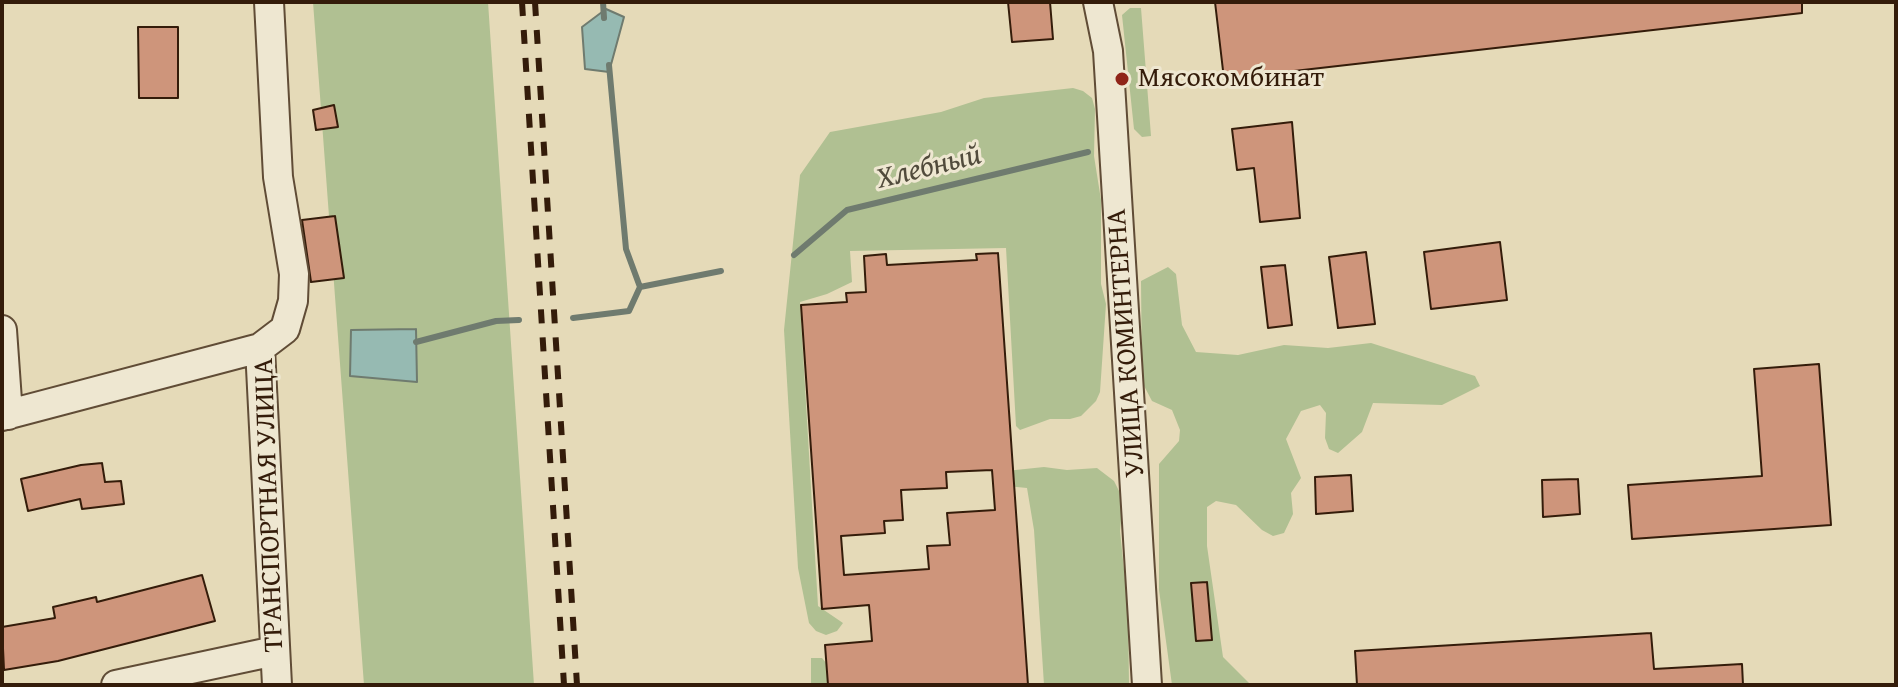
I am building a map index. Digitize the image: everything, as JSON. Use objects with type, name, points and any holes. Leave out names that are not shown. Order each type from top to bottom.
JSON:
[{"type":"street","name":"ТРАНСПОРТНАЯ УЛИЦА","points":[[269,2],[278,177],[294,274],[293,301],[285,329],[260,348],[277,685]]},
{"type":"street","name":"УЛИЦА КОМИНТЕРНА","points":[[1098,2],[1108,51],[1147,685]]},
{"type":"street","points":[[2,330],[5,415],[260,348]]},
{"type":"street","points":[[116,685],[275,651]]},
{"type":"green space","points":[[313,2],[488,2],[534,685],[364,685]]},
{"type":"green space","points":[[1130,8],[1141,8],[1151,136],[1142,137],[1134,129],[1122,15]]},
{"type":"green space","points":[[1073,88],[1092,98],[1095,109],[1094,156],[1101,200],[1101,284],[1106,304],[1100,392],[1096,401],[1081,416],[1050,419],[1020,430],[1016,426],[1006,248],[850,251],[852,282],[800,302],[818,606],[843,623],[837,631],[826,635],[816,631],[809,623],[798,568],[784,330],[800,175],[830,132],[941,112],[984,98]]},
{"type":"green space","points":[[1168,267],[1176,274],[1182,325],[1196,352],[1238,355],[1284,345],[1328,348],[1371,343],[1475,376],[1480,386],[1442,405],[1373,403],[1362,432],[1338,453],[1329,449],[1325,438],[1326,413],[1320,405],[1301,411],[1286,439],[1301,478],[1291,493],[1293,514],[1284,533],[1273,536],[1262,530],[1236,505],[1216,501],[1207,507],[1207,546],[1223,657],[1251,685],[1172,685],[1159,590],[1159,464],[1179,441],[1180,430],[1172,410],[1152,401],[1142,382],[1141,281]]},
{"type":"green space","points":[[1044,467],[1067,470],[1097,468],[1114,481],[1123,499],[1120,531],[1128,608],[1129,685],[1044,685],[1034,530],[1027,488],[1007,486],[1006,471]]},
{"type":"green space","points":[[811,658],[822,658],[832,670],[833,685],[811,685]]},
{"type":"water","points":[[606,9],[624,17],[609,72],[585,69],[582,27]]},
{"type":"water","points":[[416,329],[417,382],[350,376],[351,330]]},
{"type":"building","points":[[1008,2],[1050,2],[1053,39],[1012,42]]},
{"type":"building","points":[[1215,2],[1802,2],[1802,13],[1224,79]]},
{"type":"building","points":[[138,27],[178,27],[178,98],[139,98]]},
{"type":"building","points":[[334,105],[338,127],[316,130],[313,110]]},
{"type":"building","points":[[1292,122],[1300,218],[1260,222],[1254,168],[1237,170],[1232,129]]},
{"type":"building","points":[[335,216],[344,278],[311,282],[302,220]]},
{"type":"building","points":[[1500,242],[1507,300],[1431,309],[1424,252]]},
{"type":"building","points":[[1366,252],[1375,324],[1338,328],[1329,257]]},
{"type":"building","points":[[998,253],[1028,685],[828,685],[825,645],[872,641],[869,605],[822,609],[801,305],[847,302],[846,293],[866,292],[864,256],[886,254],[887,265],[977,260],[976,254]],"holes":[[[992,470],[995,510],[947,513],[950,545],[927,546],[929,569],[844,575],[841,536],[885,533],[884,521],[903,520],[901,490],[947,488],[946,472]]]},
{"type":"building","points":[[1285,265],[1292,325],[1268,328],[1261,267]]},
{"type":"building","points":[[1819,364],[1831,525],[1632,539],[1628,485],[1762,476],[1754,369]]},
{"type":"building","points":[[102,463],[105,482],[121,481],[124,504],[82,509],[80,499],[28,511],[21,479]]},
{"type":"building","points":[[1351,475],[1353,511],[1316,514],[1315,477]]},
{"type":"building","points":[[1578,479],[1580,514],[1543,517],[1542,480]]},
{"type":"building","points":[[202,575],[215,621],[58,661],[4,670],[2,627],[55,618],[53,607],[96,597],[97,602]]},
{"type":"building","points":[[1207,582],[1212,640],[1196,641],[1191,583]]},
{"type":"building","points":[[1651,633],[1654,669],[1742,664],[1743,685],[1357,685],[1355,651]]},
{"type":"waterway","points":[[603,2],[604,18]]},
{"type":"waterway","points":[[609,65],[626,249],[640,287]]},
{"type":"waterway","name":"Хлебный","points":[[794,255],[847,210],[1088,152]]},
{"type":"waterway","name":"Хлебный","points":[[573,318],[629,311],[640,287],[721,271]]},
{"type":"waterway","name":"Хлебный","points":[[416,342],[496,321],[519,320]]},
{"type":"railway","points":[[522,2],[564,685]]},
{"type":"railway","points":[[535,2],[577,685]]},
{"type":"place","name":"Мясокомбинат","points":[[1122,79]]}]
